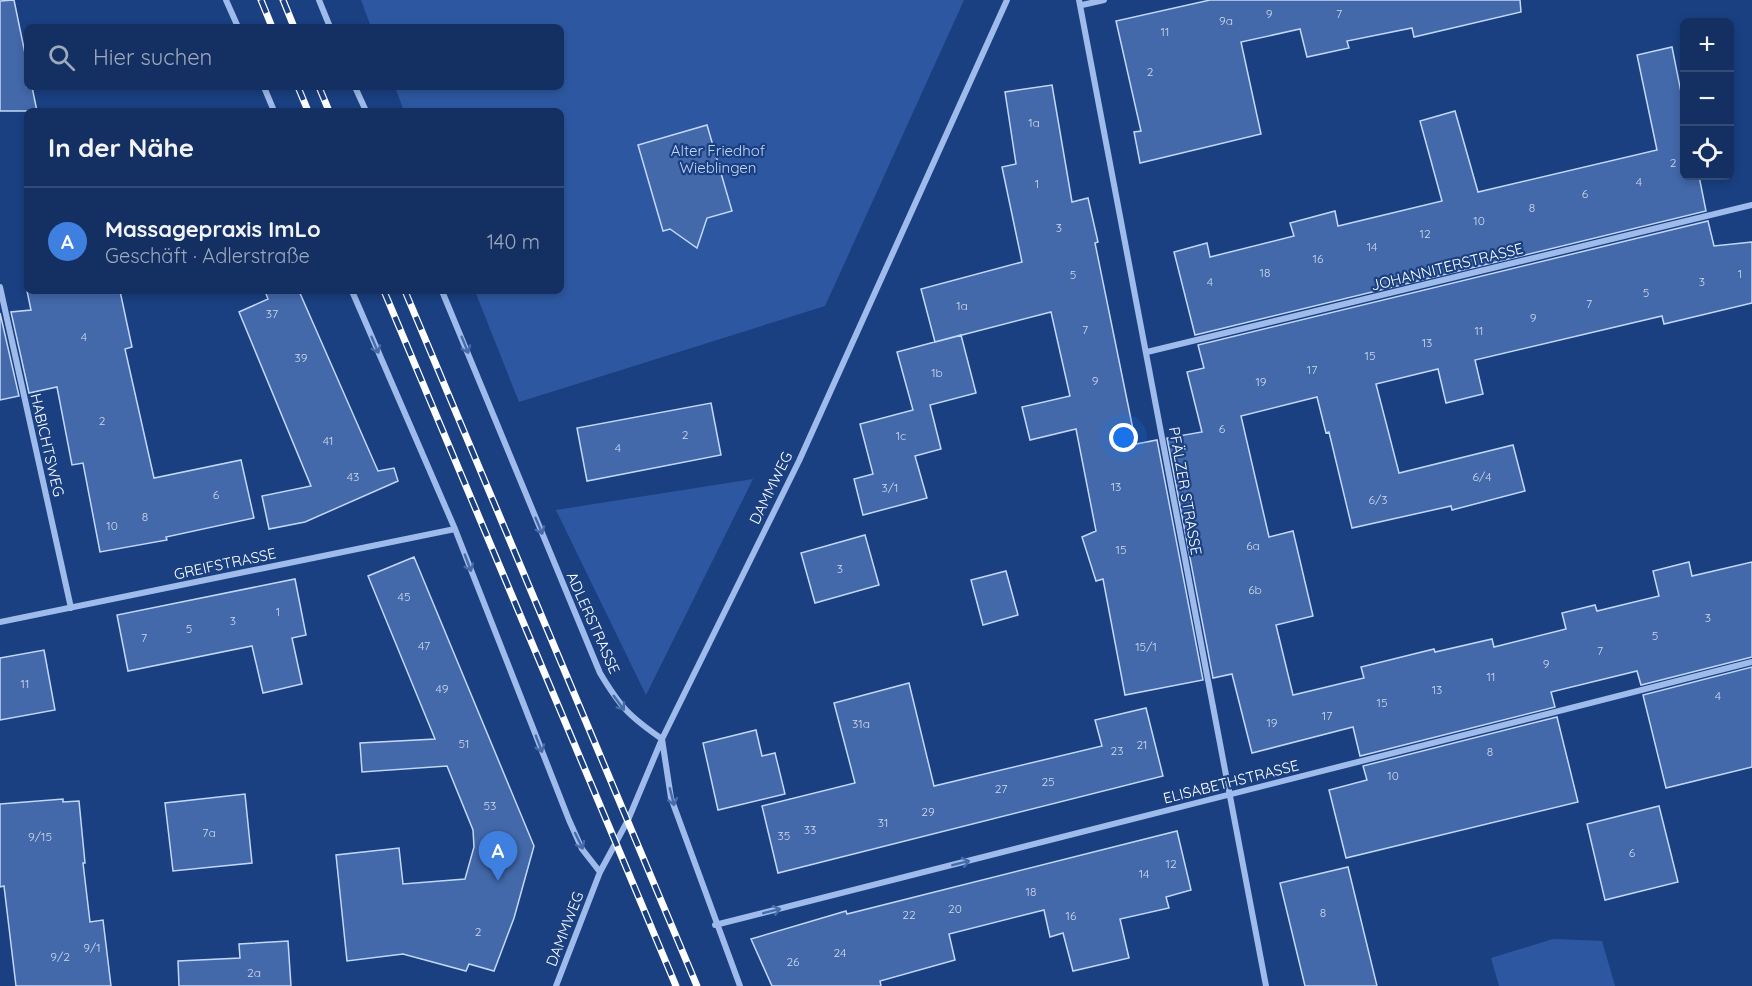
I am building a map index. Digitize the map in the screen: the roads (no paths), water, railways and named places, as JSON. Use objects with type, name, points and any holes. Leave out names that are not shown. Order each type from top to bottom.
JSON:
[{"type":"street","points":[[226,0],[237,24]]},
{"type":"street","points":[[319,0],[329,24]]},
{"type":"street","name":"DAMMWEG","points":[[556,986],[600,872],[628,820],[662,739],[799,460],[1007,0]]},
{"type":"street","points":[[1081,2],[1104,0]]},
{"type":"street","name":"PFÄLZER STRASSE","points":[[1081,2],[1228,795],[1266,986]]},
{"type":"street","points":[[265,90],[273,108]]},
{"type":"street","points":[[356,90],[365,108]]},
{"type":"street","name":"JOHANNITERSTRASSE","points":[[1147,352],[1752,205]]},
{"type":"street","name":"HABICHTSWEG","points":[[0,287],[71,608]]},
{"type":"street","points":[[353,294],[455,529],[569,820],[582,849],[600,872]]},
{"type":"street","name":"ADLERSTRASSE","points":[[443,294],[600,673],[618,703],[630,717],[662,739]]},
{"type":"street","name":"GREIFSTRASSE","points":[[0,622],[455,529]]},
{"type":"street","name":"ELISABETHSTRASSE","points":[[715,926],[1752,662]]},
{"type":"street","points":[[662,739],[671,798],[715,926],[740,986]]},
{"type":"street","points":[[591,861],[605,862]]},
{"type":"railway","points":[[261,0],[271,24]]},
{"type":"railway","points":[[283,0],[293,24]]},
{"type":"railway","points":[[299,90],[307,108]]},
{"type":"railway","points":[[320,90],[328,108]]},
{"type":"railway","points":[[385,294],[676,986]]},
{"type":"railway","points":[[406,294],[697,986]]},
{"type":"place","name":"Massagepraxis ImLo","points":[[498,881]]},
{"type":"park label","name":"Alter Friedhof Wieblingen","points":[[718,160]]}]
